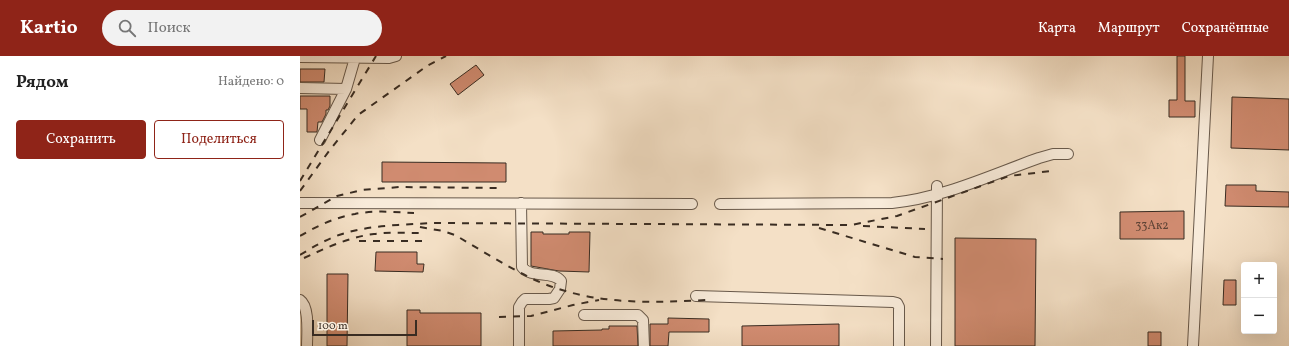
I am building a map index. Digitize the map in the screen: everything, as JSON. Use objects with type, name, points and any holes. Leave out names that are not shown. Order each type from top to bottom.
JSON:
[{"type":"lane","points":[[300,57],[388,58],[396,56]]},
{"type":"lane","points":[[1193,346],[1208,56]]},
{"type":"lane","points":[[320,140],[346,89],[355,58]]},
{"type":"lane","points":[[300,88],[346,89]]},
{"type":"lane","points":[[720,204],[892,203],[908,201],[937,190],[1039,158],[1053,154],[1068,154]]},
{"type":"lane","points":[[936,346],[937,190]]},
{"type":"lane","points":[[300,203],[692,204]]},
{"type":"lane","points":[[519,346],[519,307],[522,302],[525,300],[554,298],[561,285],[561,281],[557,277],[528,272],[522,267],[521,203]]},
{"type":"lane","points":[[696,296],[893,302],[897,303],[899,307],[899,346]]},
{"type":"lane","points":[[300,300],[304,303],[306,310],[307,346]]},
{"type":"lane","points":[[584,315],[638,315],[643,320],[644,346]]},
{"type":"building","points":[[1177,56],[1185,56],[1185,101],[1195,101],[1195,117],[1169,117],[1169,100],[1177,100]]},
{"type":"building","points":[[476,65],[484,75],[458,95],[450,84]]},
{"type":"building","points":[[300,69],[325,69],[324,82],[300,82]]},
{"type":"building","points":[[300,96],[330,96],[330,106],[328,110],[326,110],[326,114],[322,122],[318,122],[317,132],[307,132],[307,109],[300,109]]},
{"type":"building","points":[[1232,97],[1289,99],[1289,150],[1231,148]]},
{"type":"building","points":[[382,162],[506,163],[506,182],[382,182]]},
{"type":"building","points":[[1226,185],[1256,185],[1256,191],[1289,192],[1289,207],[1225,206]]},
{"type":"building","points":[[1184,211],[1184,239],[1120,239],[1120,212]]},
{"type":"building","points":[[531,232],[543,232],[543,234],[569,234],[569,232],[590,232],[589,272],[559,271],[531,266]]},
{"type":"building","points":[[955,238],[1036,239],[1035,346],[955,346]]},
{"type":"building","points":[[376,252],[417,252],[417,264],[424,264],[423,272],[375,271]]},
{"type":"building","points":[[327,274],[348,274],[347,346],[327,346]]},
{"type":"building","points":[[1224,280],[1236,280],[1236,305],[1223,305]]},
{"type":"building","points":[[407,310],[420,310],[420,313],[481,313],[481,346],[407,346]]},
{"type":"building","points":[[668,318],[709,319],[709,332],[669,332],[668,346],[650,346],[650,324],[668,324]]},
{"type":"building","points":[[839,324],[839,346],[742,346],[742,326]]},
{"type":"building","points":[[609,326],[637,326],[638,346],[553,346],[553,331],[602,330],[609,329]]},
{"type":"building","points":[[1148,332],[1161,332],[1161,346],[1148,346]]},
{"type":"railway","points":[[300,181],[376,56]]},
{"type":"railway","points":[[300,191],[329,151],[358,115],[427,66],[446,56]]},
{"type":"railway","points":[[300,255],[329,239],[361,229],[432,223],[851,225],[897,216],[1009,176],[1051,171]]},
{"type":"railway","points":[[300,217],[337,196],[362,190],[400,187],[497,188]]},
{"type":"railway","points":[[300,236],[327,222],[348,215],[377,212],[414,213]]},
{"type":"railway","points":[[863,226],[925,229]]},
{"type":"railway","points":[[420,227],[443,231],[455,235],[504,264],[535,280],[577,294],[598,298],[640,302],[706,300]]},
{"type":"railway","points":[[819,228],[915,257],[943,259]]},
{"type":"railway","points":[[304,258],[338,243],[365,235],[385,233],[420,233]]},
{"type":"railway","points":[[359,241],[422,241]]},
{"type":"railway","points":[[499,317],[531,316],[599,300]]}]
